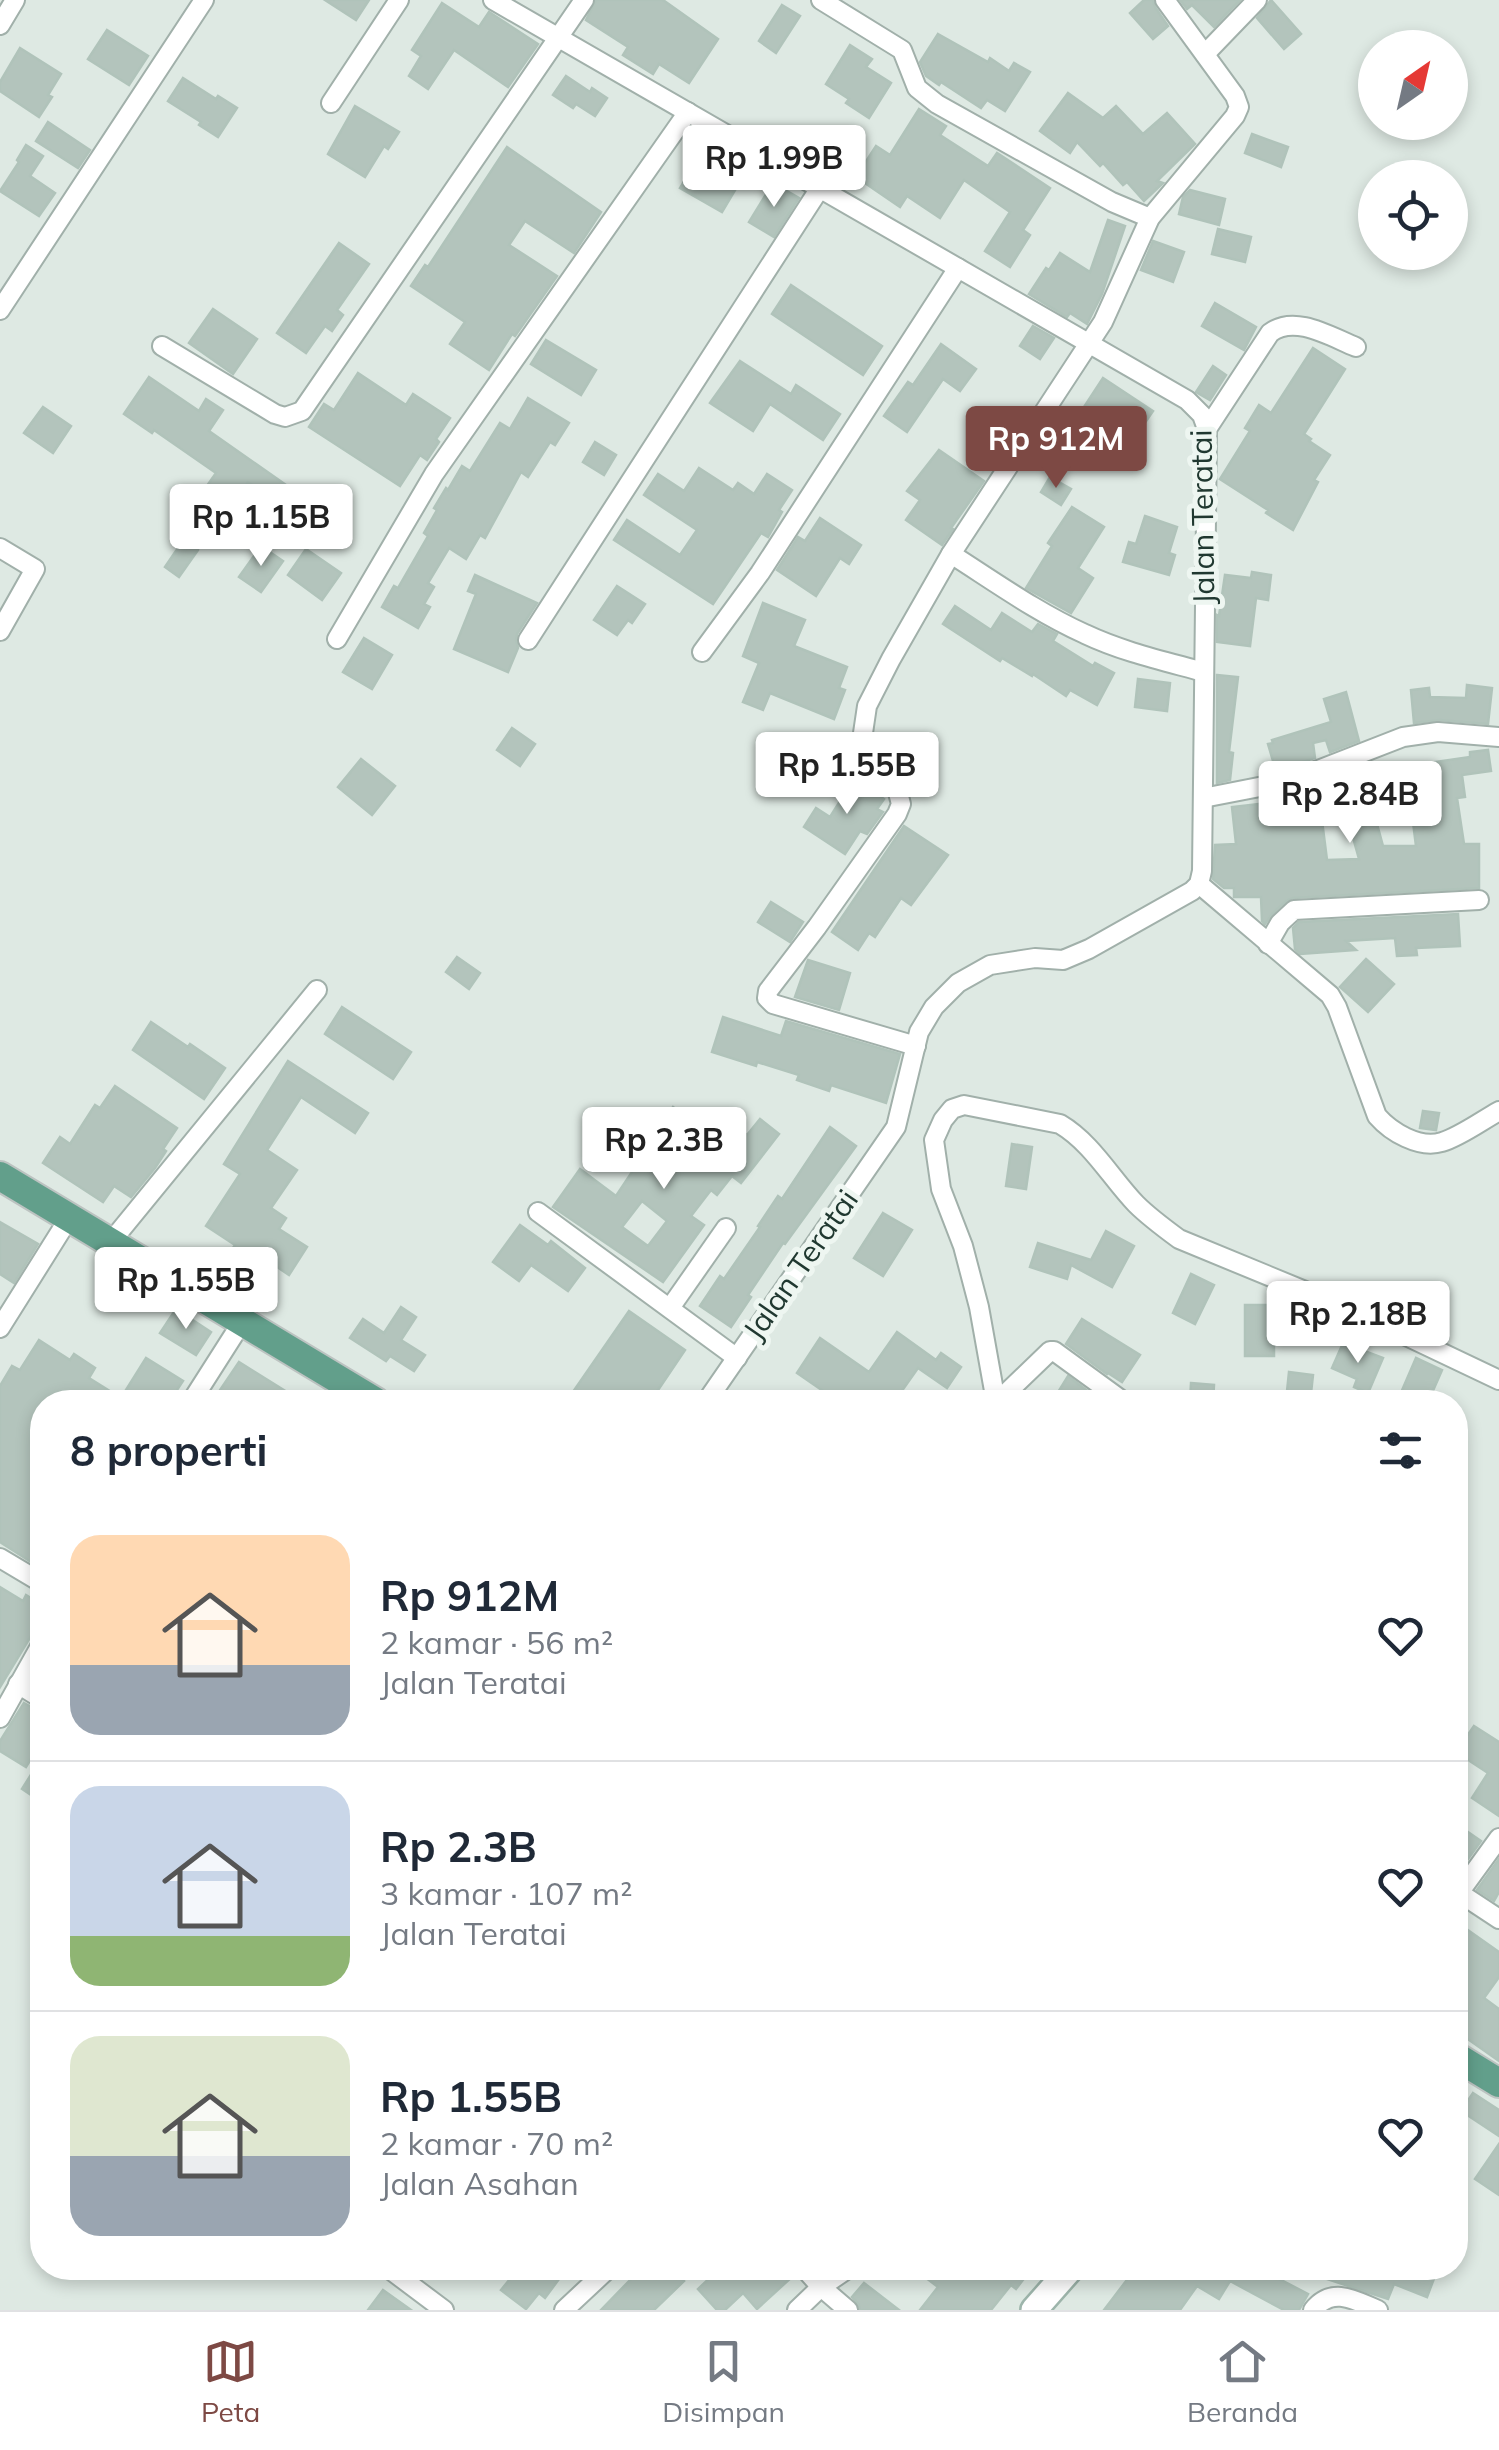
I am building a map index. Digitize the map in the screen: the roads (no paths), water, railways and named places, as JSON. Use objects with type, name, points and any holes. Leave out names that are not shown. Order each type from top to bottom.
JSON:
[{"type":"main road","points":[[0,1176],[356,1390]]},
{"type":"main road","points":[[1468,2064],[1499,2083]]},
{"type":"street","points":[[0,25],[16,0]]},
{"type":"street","points":[[0,310],[204,0]]},
{"type":"street","points":[[331,104],[398,0]]},
{"type":"street","name":"Jalan Teratai","points":[[493,0],[1187,400],[1202,415],[1206,429],[1199,884]]},
{"type":"street","points":[[162,346],[275,414],[285,417],[302,411],[584,0]]},
{"type":"street","points":[[821,0],[902,50],[917,88],[936,104],[1112,202],[1150,218]]},
{"type":"street","points":[[1165,0],[1206,54],[1239,107],[1150,218],[1103,322],[951,554],[891,658],[867,706],[863,733],[867,753],[897,789],[901,804],[818,927],[772,984],[766,998],[773,1004],[916,1046],[919,1032],[934,1007],[958,983],[990,965],[1035,958],[1063,960],[1089,949],[1199,884],[1330,996],[1338,1007],[1377,1116],[1389,1129],[1428,1144],[1442,1142],[1499,1111]]},
{"type":"street","points":[[1206,54],[1257,0]]},
{"type":"street","points":[[337,639],[434,474],[688,112]]},
{"type":"street","points":[[528,640],[820,188]]},
{"type":"street","points":[[702,652],[760,573],[958,268]]},
{"type":"street","points":[[1206,429],[1276,328],[1302,326],[1356,347]]},
{"type":"street","points":[[0,548],[34,568],[0,631]]},
{"type":"street","points":[[951,554],[1036,609],[1086,635],[1142,656],[1204,672]]},
{"type":"street","points":[[1203,798],[1290,781],[1403,737],[1438,732],[1499,737]]},
{"type":"street","points":[[1268,944],[1280,923],[1294,910],[1479,900]]},
{"type":"street","points":[[110,1242],[317,990]]},
{"type":"street","name":"Jalan Teratai","points":[[714,1390],[896,1126],[916,1046]]},
{"type":"street","points":[[994,1390],[963,1246],[941,1189],[934,1140],[942,1120],[952,1109],[964,1105],[1060,1124],[1072,1131],[1154,1221],[1179,1240],[1356,1312],[1499,1380]]},
{"type":"street","points":[[538,1212],[737,1358]]},
{"type":"street","points":[[0,1328],[68,1218]]},
{"type":"street","points":[[670,1308],[726,1228]]},
{"type":"street","points":[[199,1390],[242,1322]]},
{"type":"street","points":[[1009,1390],[1054,1351],[1108,1390]]},
{"type":"street","points":[[0,1558],[30,1576]]},
{"type":"street","points":[[3,1706],[30,1664]]},
{"type":"street","points":[[18,1684],[30,1692]]},
{"type":"street","points":[[1468,1877],[1499,1838]]},
{"type":"street","points":[[1468,1898],[1499,1919]]},
{"type":"street","points":[[404,2280],[444,2310]]},
{"type":"street","points":[[564,2310],[596,2280]]},
{"type":"street","points":[[815,2280],[848,2310]]},
{"type":"street","points":[[797,2310],[831,2280]]},
{"type":"street","points":[[1034,2310],[1060,2280]]},
{"type":"street","points":[[1313,2310],[1320,2300],[1343,2295],[1378,2310]]}]
